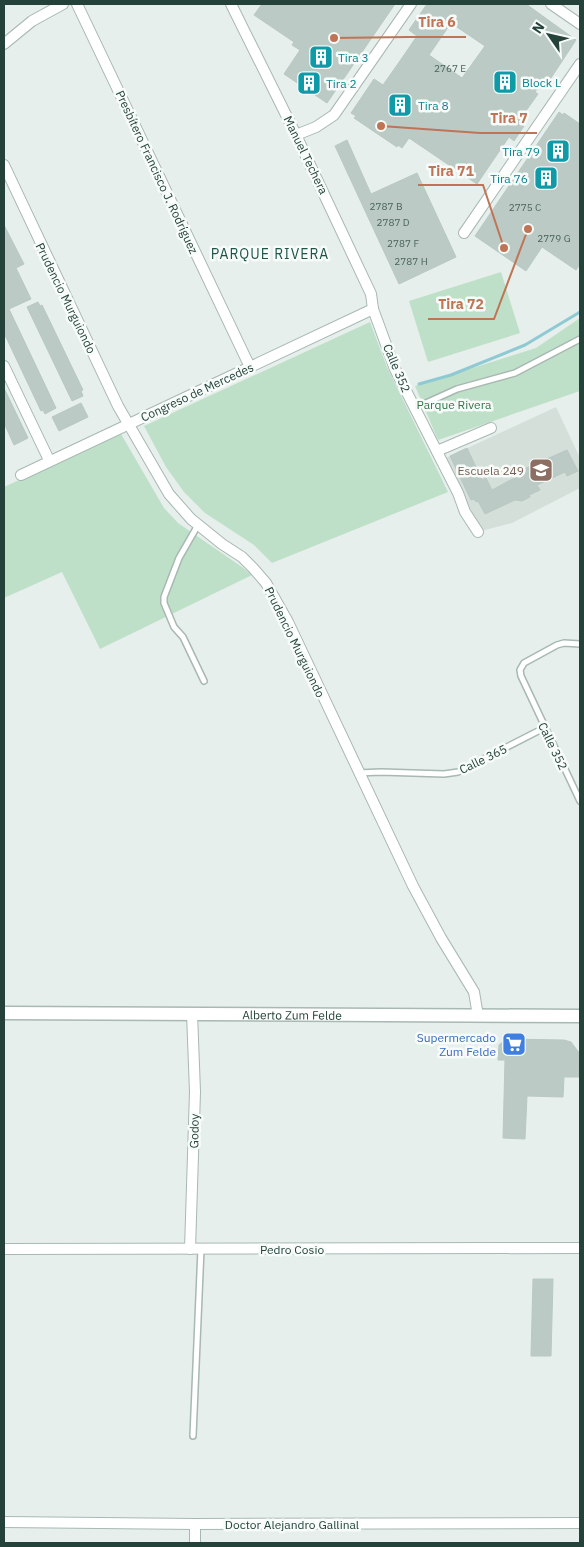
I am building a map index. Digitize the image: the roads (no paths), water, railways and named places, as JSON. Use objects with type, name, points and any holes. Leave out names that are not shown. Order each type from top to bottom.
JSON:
[{"type":"street","points":[[4,44],[32,21],[63,4]]},
{"type":"street","name":"Presbítero Francisco J. Rodríguez","points":[[77,4],[250,367]]},
{"type":"street","name":"Manuel Techera","points":[[231,4],[296,135],[371,294],[373,309]]},
{"type":"street","points":[[296,135],[316,127],[334,115],[411,4]]},
{"type":"street","points":[[551,4],[580,24]]},
{"type":"street","points":[[464,233],[580,64]]},
{"type":"street","name":"Prudencio Murguiondo","points":[[4,165],[118,406],[169,494],[198,524],[242,558],[266,583],[288,622],[413,886],[474,992],[478,1016]]},
{"type":"street","name":"Congreso de Mercedes","points":[[21,475],[49,460],[373,309]]},
{"type":"street","name":"Calle 352","points":[[373,309],[395,369],[465,512],[478,532]]},
{"type":"street","points":[[4,366],[49,460]]},
{"type":"street","points":[[436,451],[491,428]]},
{"type":"street","name":"Alberto Zum Felde","points":[[4,1013],[580,1016]]},
{"type":"street","name":"Godoy","points":[[190,1249],[195,1092],[192,1013]]},
{"type":"street","name":"Pedro Cosio","points":[[4,1249],[580,1248]]},
{"type":"street","name":"Doctor Alejandro Gallinal","points":[[4,1522],[195,1524],[580,1523]]},
{"type":"street","points":[[195,1524],[195,1543]]},
{"type":"lane","points":[[415,408],[457,389],[515,372],[580,339]]},
{"type":"lane","points":[[198,524],[179,558],[164,597],[164,604],[174,627],[183,637],[204,681]]},
{"type":"lane","name":"Calle 352","points":[[580,644],[564,643],[557,645],[524,663],[520,670],[520,676],[580,801]]},
{"type":"lane","name":"Calle 365","points":[[358,773],[444,774],[458,772],[544,728]]},
{"type":"lane","points":[[193,1436],[201,1248]]},
{"type":"waterway","points":[[419,384],[451,375],[525,345],[580,312]]},
{"type":"place","name":"Tira 6","points":[[334,38]]},
{"type":"place","name":"Tira 3","points":[[321,57]]},
{"type":"place","name":"Block L","points":[[505,82]]},
{"type":"place","name":"Tira 2","points":[[309,83]]},
{"type":"place","name":"Tira 8","points":[[400,105]]},
{"type":"place","name":"Tira 7","points":[[381,126]]},
{"type":"place","name":"Tira 79","points":[[558,151]]},
{"type":"place","name":"Tira 76","points":[[546,178]]},
{"type":"place","name":"Tira 72","points":[[528,229]]},
{"type":"place","name":"Tira 71","points":[[504,248]]},
{"type":"place","name":"Escuela 249","points":[[541,470]]},
{"type":"place","name":"Supermercado Zum Felde","points":[[514,1044]]},
{"type":"district","name":"PARQUE RIVERA","points":[[270,254]]},
{"type":"park label","name":"Parque Rivera","points":[[454,404]]}]
